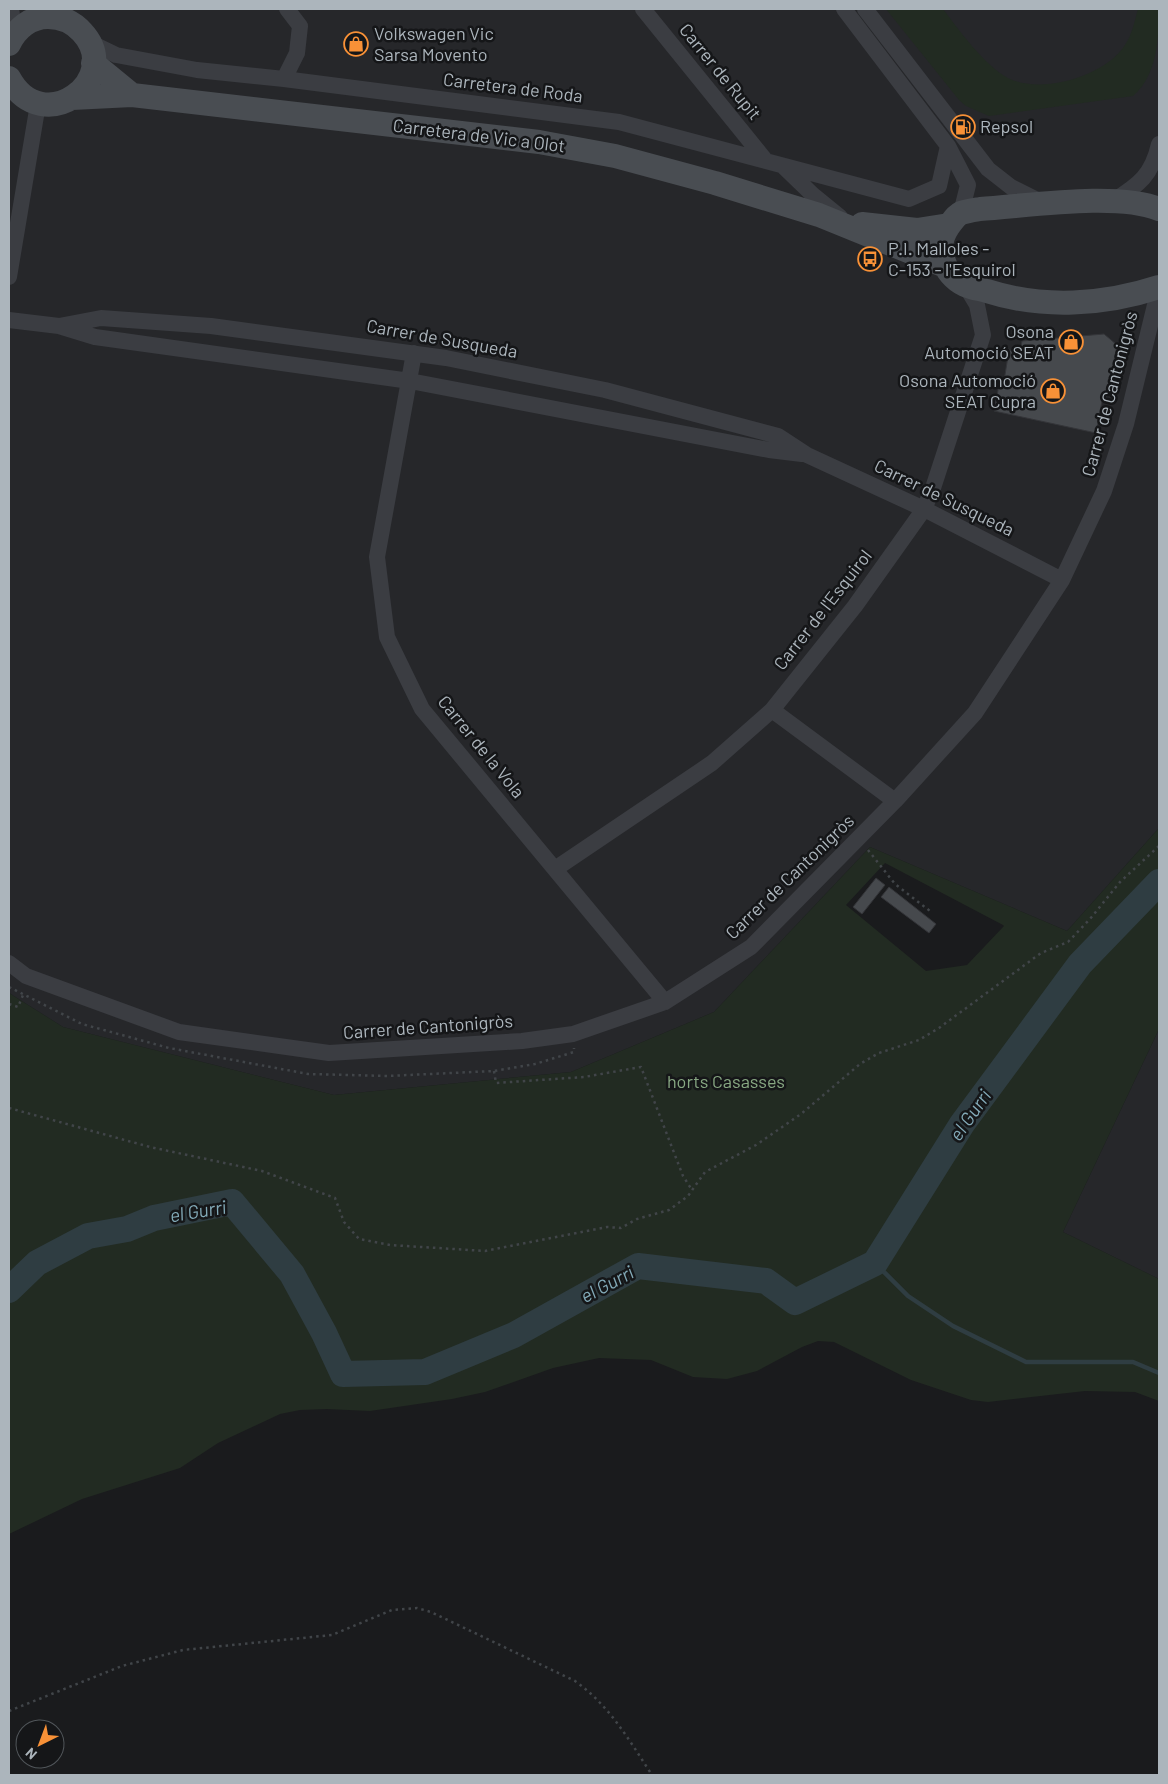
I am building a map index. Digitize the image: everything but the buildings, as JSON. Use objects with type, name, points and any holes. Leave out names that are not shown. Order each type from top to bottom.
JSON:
[{"type":"street","points":[[11,9],[12,38]]},
{"type":"street","points":[[284,79],[297,54],[300,26],[287,9]]},
{"type":"street","name":"Carrer de Rupit","points":[[643,9],[766,161]]},
{"type":"street","points":[[844,9],[948,146],[968,185],[955,219],[945,232],[941,247],[945,266],[965,285],[1006,298],[1056,303],[1095,301],[1159,287]]},
{"type":"street","points":[[865,9],[988,169],[1012,187],[1045,204]]},
{"type":"street","points":[[12,38],[25,24],[42,18],[61,19],[83,35],[132,95]]},
{"type":"street","points":[[72,98],[87,83],[83,35]]},
{"type":"street","name":"Carretera de Roda","points":[[83,35],[116,55],[197,70],[284,79],[619,122],[909,199],[939,186],[948,146]]},
{"type":"street","points":[[9,78],[18,92],[38,104],[9,277]]},
{"type":"street","name":"Carretera de Vic a Olot","points":[[38,104],[56,104],[72,98],[132,95],[558,146],[614,156],[715,183],[819,215],[945,266]]},
{"type":"street","points":[[1112,201],[1148,175],[1156,159],[1159,144]]},
{"type":"street","name":"Carretera de Roda","points":[[783,166],[813,195],[844,220]]},
{"type":"street","name":"Carretera de Vic a Olot","points":[[819,215],[868,225],[917,230],[955,219],[980,209],[1112,201],[1144,203],[1159,209]]},
{"type":"street","name":"Carrer de l'Esquirol","points":[[555,869],[712,763],[772,710],[855,606],[924,509],[933,488],[983,335],[976,305],[965,285]]},
{"type":"street","name":"Carrer de Cantonigròs","points":[[9,963],[26,976],[179,1032],[329,1053],[522,1041],[573,1034],[665,1002],[751,947],[895,801],[975,713],[1062,580],[1104,491],[1126,424],[1155,305],[1159,298]]},
{"type":"street","name":"Carrer de Susqueda","points":[[59,326],[101,318],[211,326],[414,353],[614,392],[778,436],[807,455],[924,509],[1062,580]]},
{"type":"street","name":"Carrer de Susqueda","points":[[9,320],[59,326],[95,337],[410,381],[769,450],[807,455]]},
{"type":"street","name":"Carrer de la Vola","points":[[414,353],[377,557],[387,638],[422,709],[665,1002]]},
{"type":"street","points":[[772,710],[895,801]]},
{"type":"path","points":[[9,1108],[150,1147],[262,1171],[298,1184],[335,1198],[344,1222],[359,1239],[390,1245],[485,1251],[607,1227],[621,1228],[637,1219],[669,1210],[688,1196],[705,1172],[764,1140],[801,1114],[860,1064],[879,1053],[919,1040],[939,1028],[1041,953],[1068,942],[1090,919],[1120,882],[1159,846]]},
{"type":"path","points":[[874,858],[895,884],[930,911]]},
{"type":"path","points":[[9,1004],[18,1007],[23,995]]},
{"type":"path","points":[[494,1071],[496,1083],[584,1077],[641,1067],[683,1176],[692,1190]]},
{"type":"path","points":[[9,1711],[122,1666],[183,1650],[332,1635],[392,1610],[417,1608],[431,1612],[575,1681],[595,1695],[623,1731],[652,1775]]},
{"type":"shaded area","points":[[9,9],[1159,9],[1159,828],[1067,931],[870,847],[714,1012],[571,1072],[334,1095],[63,1027],[9,993]]},
{"type":"shaded area","points":[[1159,1029],[1159,1279],[1063,1232]]},
{"type":"green space","points":[[886,9],[943,9],[990,65],[1008,78],[1022,83],[1055,83],[1072,80],[1103,66],[1116,56],[1125,45],[1138,9],[1159,9],[1157,44],[1152,67],[1147,78],[1133,96],[989,116],[966,106],[959,100]]},
{"type":"green space","name":"horts Casasses","points":[[1159,828],[1159,1029],[1063,1232],[1159,1279],[1159,1401],[1135,1392],[1085,1391],[988,1402],[971,1400],[911,1380],[834,1342],[818,1341],[802,1347],[757,1371],[727,1379],[693,1377],[651,1360],[599,1358],[553,1368],[485,1392],[452,1399],[370,1411],[327,1409],[300,1410],[280,1414],[218,1443],[180,1468],[82,1499],[9,1534],[9,993],[63,1027],[334,1095],[571,1072],[714,1012],[870,847],[1067,931]],"holes":[[[885,863],[1003,925],[967,965],[926,971],[846,905]]]},
{"type":"waterway","name":"el Gurri","points":[[9,1290],[37,1263],[88,1236],[127,1229],[154,1218],[232,1202],[292,1274],[324,1333],[343,1374],[425,1372],[514,1335],[638,1266],[766,1281],[795,1302],[875,1263],[962,1124],[1080,964],[1159,882]]},
{"type":"waterway","points":[[875,1263],[908,1296],[953,1326],[1026,1362],[1133,1362],[1159,1373]]},
{"type":"place","name":"Volkswagen Vic Sarsa Movento","points":[[356,44]]},
{"type":"place","name":"Repsol","points":[[963,127]]},
{"type":"place","name":"P.I. Malloles - C-153 - l'Esquirol","points":[[870,259]]},
{"type":"place","name":"Osona Automoció SEAT","points":[[1071,342]]},
{"type":"place","name":"Osona Automoció SEAT Cupra","points":[[1053,391]]}]
